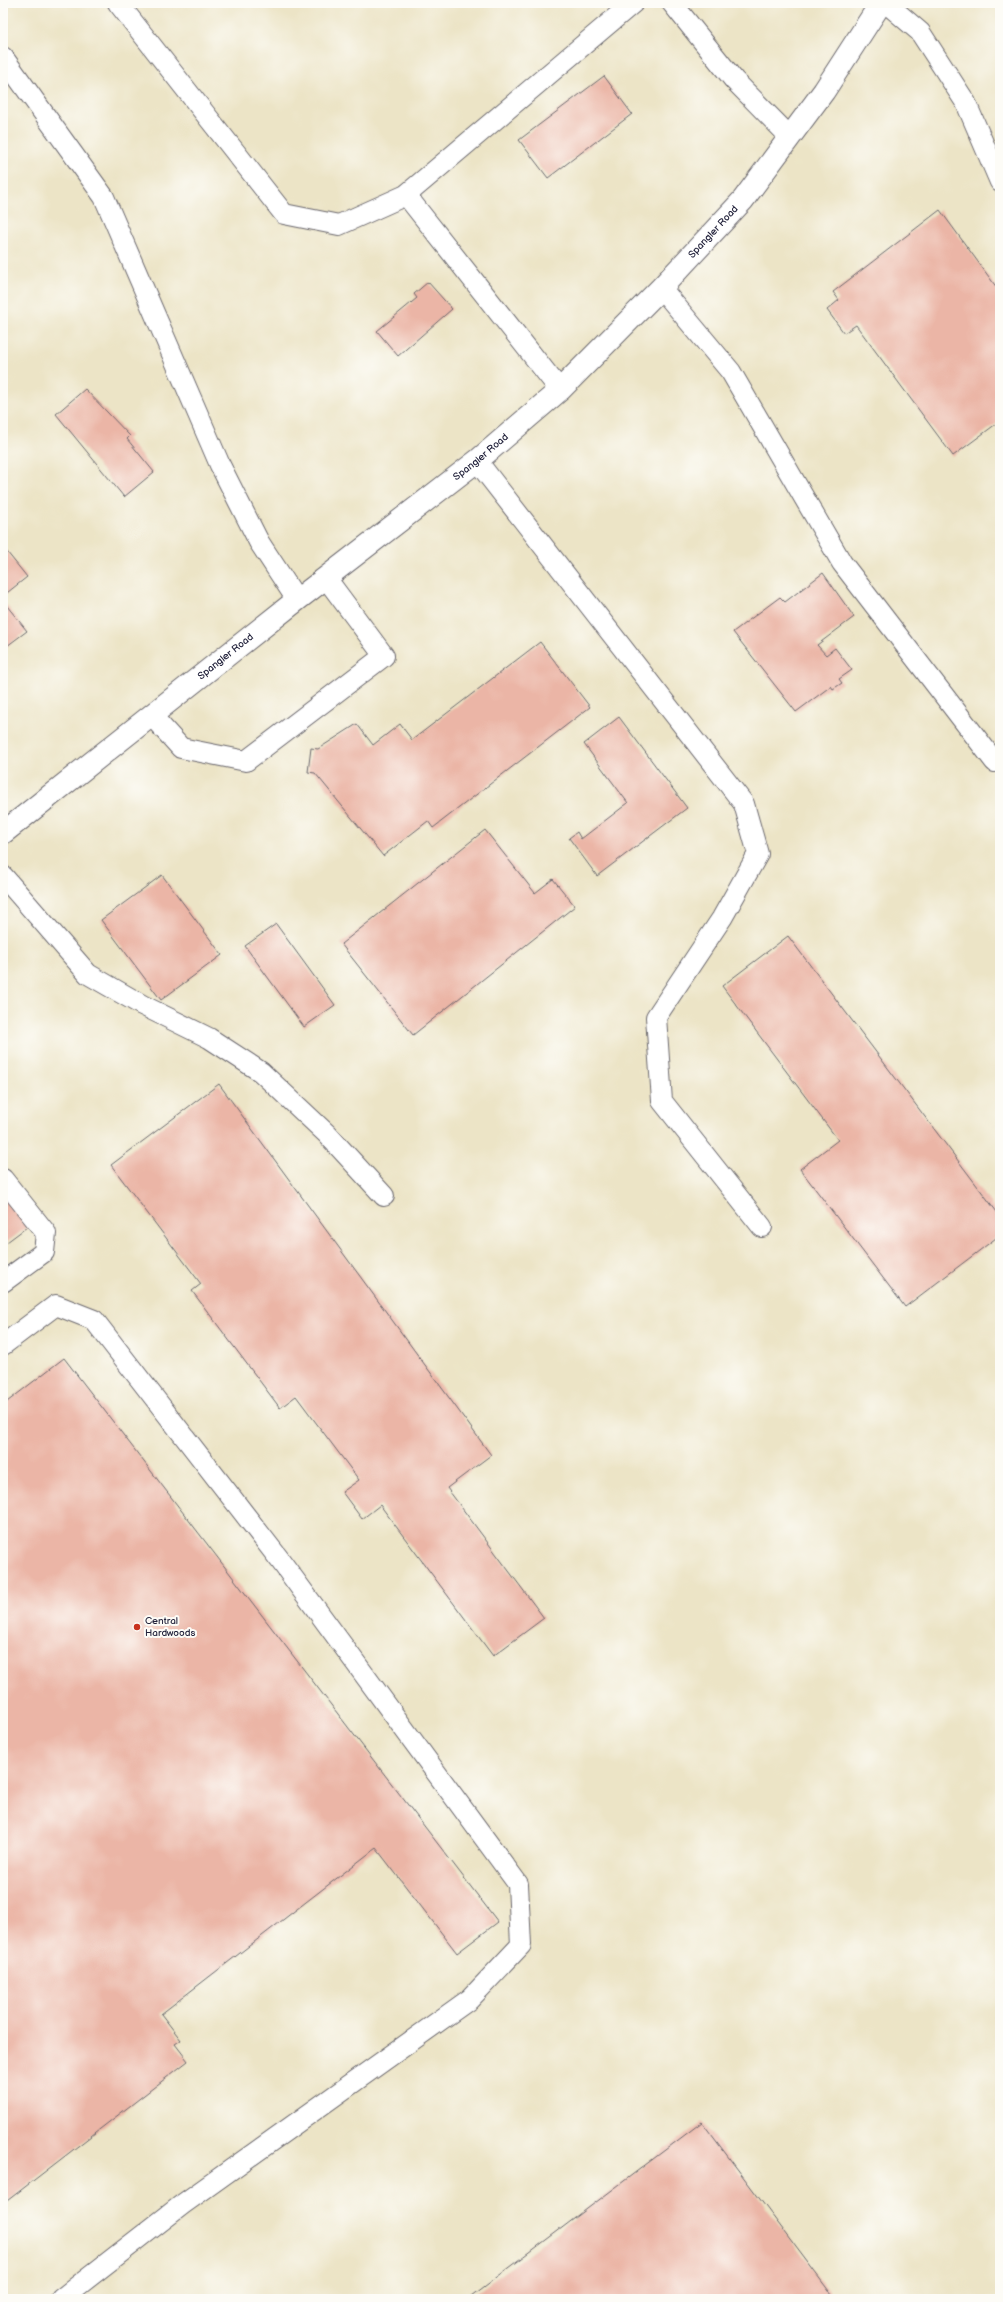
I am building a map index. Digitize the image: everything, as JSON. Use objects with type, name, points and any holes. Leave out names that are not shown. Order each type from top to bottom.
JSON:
[{"type":"street","name":"Spangler Road","points":[[3,833],[297,600],[477,461],[560,390],[661,288],[743,200],[824,91],[881,3]]},
{"type":"lane","points":[[118,3],[284,214],[339,225],[406,195],[633,3]]},
{"type":"lane","points":[[672,3],[734,80],[790,137]]},
{"type":"lane","points":[[886,3],[920,32],[966,103],[1000,182]]},
{"type":"lane","points":[[3,57],[104,196],[220,466],[259,542],[297,600]]},
{"type":"lane","points":[[406,195],[560,390]]},
{"type":"lane","points":[[661,288],[731,372],[842,563],[995,762],[1000,758]]},
{"type":"lane","points":[[477,461],[744,804],[758,854],[722,918],[656,1017],[662,1101],[762,1227]]},
{"type":"lane","points":[[152,716],[181,748],[246,761],[384,656],[326,578]]},
{"type":"lane","points":[[3,876],[88,974],[142,1006],[209,1038],[261,1072],[327,1134],[384,1196]]},
{"type":"lane","points":[[3,1179],[46,1234],[44,1252],[3,1282]]},
{"type":"lane","points":[[3,1345],[56,1305],[94,1320],[280,1560],[518,1884],[521,1945],[470,1999],[183,2204],[83,2292],[61,2299]]},
{"type":"building","points":[[604,76],[632,114],[548,178],[519,140]]},
{"type":"building","points":[[940,210],[1000,292],[1000,421],[953,456],[856,325],[844,333],[827,310],[839,300],[833,292]]},
{"type":"building","points":[[428,282],[452,309],[398,356],[377,331],[417,298],[414,294]]},
{"type":"building","points":[[85,389],[130,436],[127,439],[154,472],[124,497],[56,414]]},
{"type":"building","points":[[3,547],[27,577],[3,596]]},
{"type":"building","points":[[823,573],[854,617],[817,645],[826,655],[835,648],[852,670],[839,679],[842,683],[833,689],[831,686],[796,712],[733,632],[780,597],[785,602]]},
{"type":"building","points":[[3,601],[27,631],[3,649]]},
{"type":"building","points":[[540,642],[590,707],[433,828],[428,821],[383,856],[315,773],[308,772],[311,748],[318,749],[357,724],[373,745],[400,724],[412,740]]},
{"type":"building","points":[[619,717],[687,808],[597,876],[569,838],[577,832],[581,839],[628,803],[584,744]]},
{"type":"building","points":[[485,830],[535,893],[553,879],[575,906],[413,1035],[341,944]]},
{"type":"building","points":[[162,875],[222,955],[161,1000],[101,920]]},
{"type":"building","points":[[276,924],[335,1005],[304,1027],[245,946]]},
{"type":"building","points":[[788,936],[1000,1216],[1000,1235],[905,1307],[800,1169],[838,1140],[722,986]]},
{"type":"building","points":[[219,1084],[491,1455],[447,1488],[544,1618],[493,1656],[380,1505],[362,1519],[342,1492],[359,1480],[296,1396],[280,1408],[192,1291],[201,1284],[111,1165]]},
{"type":"building","points":[[3,1187],[31,1224],[3,1245]]},
{"type":"building","name":"Central Hardwoods","points":[[64,1358],[498,1922],[457,1953],[376,1848],[161,2014],[181,2040],[175,2044],[188,2061],[3,2204],[3,1405]]},
{"type":"building","points":[[702,2122],[835,2299],[468,2299]]},
{"type":"place","name":"Central Hardwoods","points":[[137,1627]]}]
